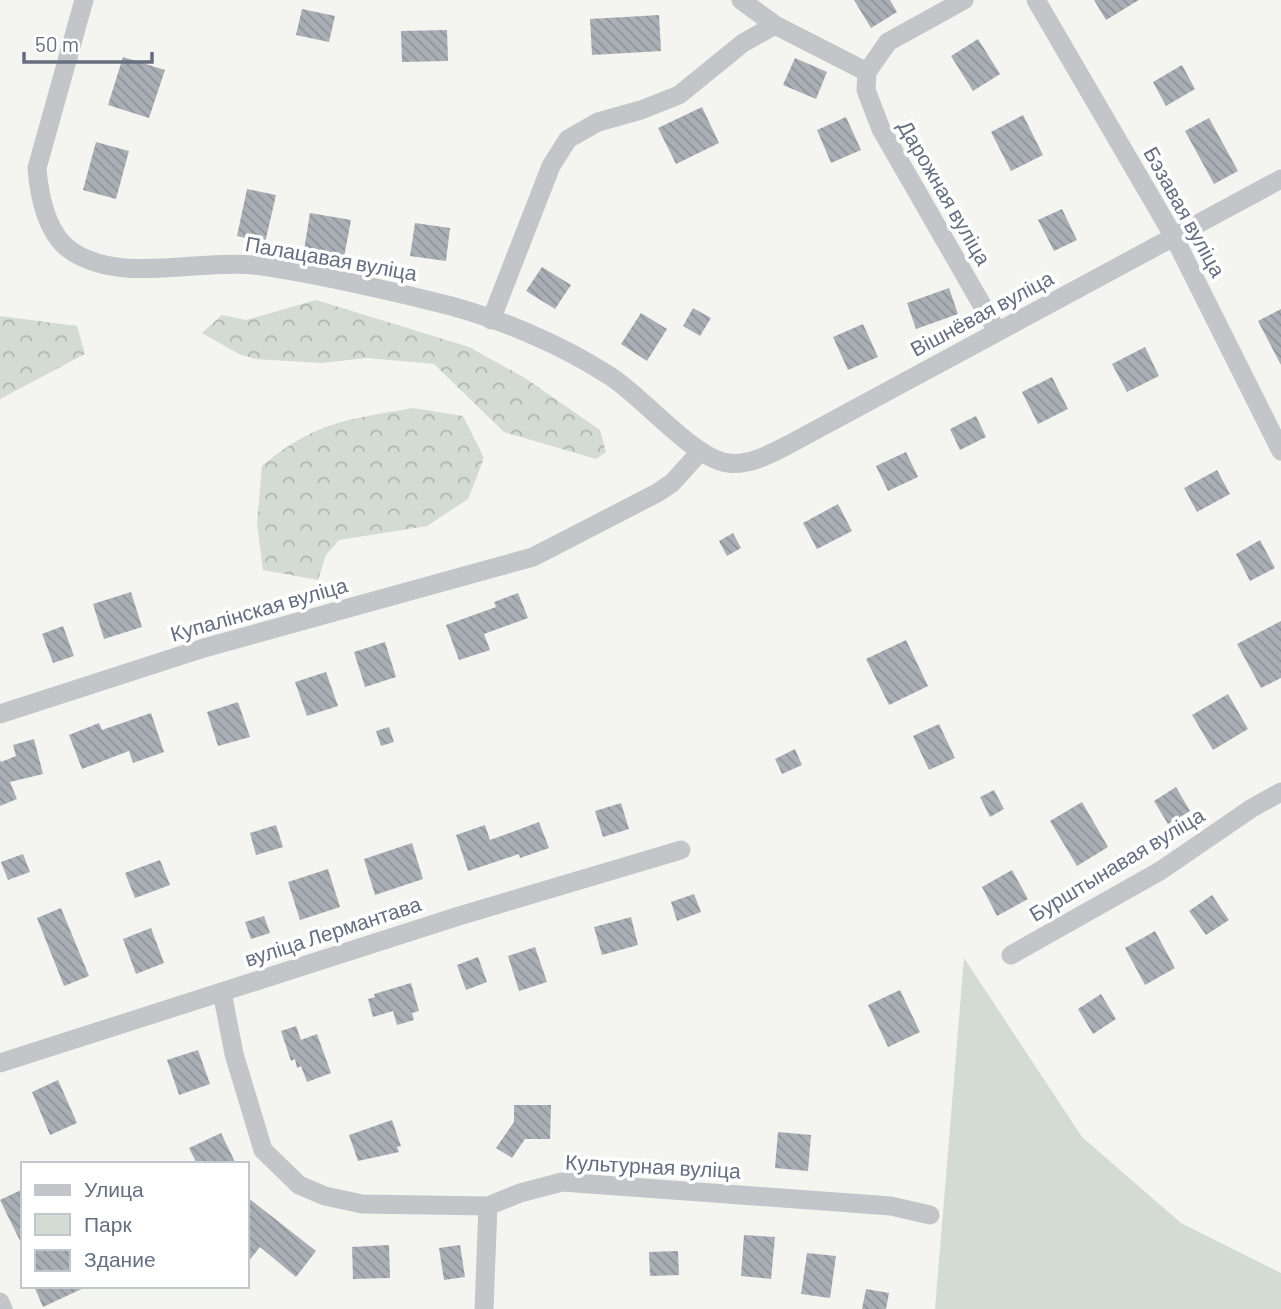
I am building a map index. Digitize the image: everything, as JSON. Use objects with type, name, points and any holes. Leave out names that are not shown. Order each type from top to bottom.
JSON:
[{"type":"street","name":"Палацавая вуліца","points":[[85,0],[37,168],[39,191],[56,234],[69,251],[90,262],[116,268],[253,265],[432,301],[491,320],[569,354],[611,377],[701,452]]},
{"type":"street","points":[[741,0],[775,25],[867,72],[888,42],[964,0]]},
{"type":"street","name":"Бэзавая вуліца","points":[[1036,0],[1174,237],[1281,451]]},
{"type":"street","points":[[491,320],[551,166],[568,139],[598,122],[641,110],[679,94],[743,43],[775,25]]},
{"type":"street","name":"Дарожная вуліца","points":[[867,72],[866,90],[881,129],[997,331]]},
{"type":"street","name":"Вішнёвая вуліца","points":[[701,452],[729,463],[766,456],[1281,179]]},
{"type":"street","name":"Купалінская вуліца","points":[[0,714],[204,648],[533,556],[657,493],[672,483],[701,452]]},
{"type":"street","name":"Бурштынавая вуліца","points":[[1011,955],[1160,871],[1252,808],[1281,792]]},
{"type":"street","name":"вуліца Лермантава","points":[[0,1063],[459,916],[681,850]]},
{"type":"street","name":"Культурная вуліца","points":[[222,992],[234,1054],[263,1150],[299,1185],[325,1196],[362,1204],[488,1206],[520,1193],[562,1182],[891,1206],[930,1215]]},
{"type":"street","points":[[484,1309],[488,1206]]},
{"type":"street","points":[[0,1302],[4,1309]]},
{"type":"green space","points":[[316,300],[469,347],[525,378],[600,430],[606,452],[596,459],[504,432],[434,364],[367,358],[321,363],[255,359],[239,354],[202,333],[222,315],[246,320]]},
{"type":"green space","points":[[0,316],[77,326],[85,354],[0,399]]},
{"type":"green space","points":[[413,408],[463,416],[484,458],[468,499],[427,526],[339,540],[326,555],[318,580],[263,570],[257,524],[262,466],[281,451],[316,431],[350,420]]},
{"type":"green space","points":[[964,958],[1082,1137],[1181,1223],[1281,1273],[1281,1309],[935,1309]]},
{"type":"building","points":[[854,0],[890,0],[897,12],[871,28]]},
{"type":"building","points":[[1094,0],[1139,0],[1106,20]]},
{"type":"building","points":[[302,9],[335,16],[329,42],[296,35]]},
{"type":"building","points":[[659,15],[661,51],[592,55],[590,19]]},
{"type":"building","points":[[447,30],[448,61],[402,62],[401,31]]},
{"type":"building","points":[[978,39],[1000,74],[973,91],[951,56]]},
{"type":"building","points":[[123,57],[165,70],[149,118],[108,105]]},
{"type":"building","points":[[795,58],[827,72],[816,99],[783,85]]},
{"type":"building","points":[[1182,65],[1195,89],[1166,106],[1153,82]]},
{"type":"building","points":[[702,107],[719,143],[676,164],[658,128]]},
{"type":"building","points":[[1023,115],[1043,155],[1011,171],[991,132]]},
{"type":"building","points":[[846,117],[861,150],[831,163],[817,130]]},
{"type":"building","points":[[1209,118],[1238,171],[1214,184],[1185,131]]},
{"type":"building","points":[[96,142],[129,151],[116,199],[83,190]]},
{"type":"building","points":[[247,189],[276,195],[265,243],[237,236]]},
{"type":"building","points":[[1062,209],[1077,240],[1054,251],[1038,220]]},
{"type":"building","points":[[310,213],[351,220],[344,257],[304,250]]},
{"type":"building","points":[[415,223],[450,228],[446,261],[410,256]]},
{"type":"building","points":[[542,267],[571,285],[555,309],[526,291]]},
{"type":"building","points":[[949,288],[958,314],[916,329],[907,303]]},
{"type":"building","points":[[693,308],[711,318],[700,336],[683,326]]},
{"type":"building","points":[[1281,309],[1281,365],[1258,321]]},
{"type":"building","points":[[641,313],[667,329],[647,361],[621,344]]},
{"type":"building","points":[[863,324],[878,357],[848,370],[833,337]]},
{"type":"building","points":[[1145,347],[1159,376],[1127,392],[1112,364]]},
{"type":"building","points":[[1052,377],[1068,409],[1038,424],[1022,392]]},
{"type":"building","points":[[976,416],[986,437],[960,450],[950,429]]},
{"type":"building","points":[[906,452],[918,477],[888,491],[876,466]]},
{"type":"building","points":[[1217,470],[1230,494],[1197,512],[1184,488]]},
{"type":"building","points":[[838,504],[852,531],[817,549],[803,523]]},
{"type":"building","points":[[733,533],[741,548],[727,556],[719,541]]},
{"type":"building","points":[[1260,540],[1275,568],[1250,581],[1236,554]]},
{"type":"building","points":[[131,592],[142,627],[104,639],[93,604]]},
{"type":"building","points":[[518,593],[528,618],[484,634],[490,650],[459,660],[446,625],[496,607],[494,602]]},
{"type":"building","points":[[1281,621],[1281,678],[1261,688],[1237,644]]},
{"type":"building","points":[[63,626],[74,656],[53,663],[42,634]]},
{"type":"building","points":[[906,640],[928,686],[889,705],[866,659]]},
{"type":"building","points":[[385,642],[396,677],[365,687],[354,652]]},
{"type":"building","points":[[326,672],[338,706],[307,716],[295,682]]},
{"type":"building","points":[[1228,694],[1248,729],[1213,750],[1192,715]]},
{"type":"building","points":[[238,702],[250,737],[218,746],[207,712]]},
{"type":"building","points":[[151,713],[164,752],[133,763],[129,751],[82,769],[69,735],[99,723],[102,730]]},
{"type":"building","points":[[939,724],[955,758],[929,770],[913,736]]},
{"type":"building","points":[[389,727],[394,742],[381,746],[376,731]]},
{"type":"building","points":[[34,739],[43,774],[10,782],[17,799],[0,806],[0,760],[1,762],[16,756],[13,745]]},
{"type":"building","points":[[795,749],[802,765],[782,774],[775,759]]},
{"type":"building","points":[[1176,787],[1190,811],[1168,824],[1154,801]]},
{"type":"building","points":[[994,790],[1004,809],[990,817],[980,797]]},
{"type":"building","points":[[1082,802],[1108,847],[1077,866],[1050,821]]},
{"type":"building","points":[[621,803],[629,829],[603,837],[595,811]]},
{"type":"building","points":[[539,822],[549,848],[520,858],[519,854],[468,871],[456,835],[485,825],[490,840]]},
{"type":"building","points":[[276,825],[283,847],[256,855],[250,833]]},
{"type":"building","points":[[412,843],[423,879],[375,895],[364,859]]},
{"type":"building","points":[[23,854],[30,872],[8,880],[1,862]]},
{"type":"building","points":[[160,860],[170,885],[135,898],[125,873]]},
{"type":"building","points":[[328,869],[340,907],[300,920],[288,882]]},
{"type":"building","points":[[1012,870],[1028,899],[997,916],[982,887]]},
{"type":"building","points":[[694,894],[701,912],[677,921],[671,902]]},
{"type":"building","points":[[1212,895],[1229,920],[1206,935],[1189,911]]},
{"type":"building","points":[[61,908],[89,976],[64,986],[37,918]]},
{"type":"building","points":[[264,916],[270,933],[251,939],[245,922]]},
{"type":"building","points":[[631,917],[638,945],[602,955],[594,927]]},
{"type":"building","points":[[151,928],[164,963],[136,974],[123,939]]},
{"type":"building","points":[[1155,931],[1175,968],[1145,985],[1125,948]]},
{"type":"building","points":[[535,947],[547,982],[519,991],[508,956]]},
{"type":"building","points":[[478,957],[487,982],[466,990],[457,965]]},
{"type":"building","points":[[411,983],[419,1011],[412,1013],[414,1020],[397,1025],[393,1011],[373,1017],[368,999],[375,997],[374,994]]},
{"type":"building","points":[[900,990],[920,1032],[888,1047],[868,1005]]},
{"type":"building","points":[[1101,994],[1116,1019],[1093,1034],[1078,1009]]},
{"type":"building","points":[[296,1026],[301,1040],[317,1034],[331,1073],[307,1082],[301,1066],[297,1068],[295,1059],[291,1061],[281,1031]]},
{"type":"building","points":[[198,1050],[210,1084],[179,1095],[167,1060]]},
{"type":"building","points":[[58,1080],[77,1123],[50,1135],[32,1092]]},
{"type":"building","points":[[514,1105],[551,1105],[550,1139],[525,1139],[512,1158],[496,1148],[514,1122]]},
{"type":"building","points":[[392,1120],[401,1146],[397,1147],[399,1152],[358,1161],[349,1135]]},
{"type":"building","points":[[778,1132],[811,1135],[808,1171],[775,1168]]},
{"type":"building","points":[[221,1133],[235,1162],[196,1162],[189,1148]]},
{"type":"building","points":[[21,1190],[21,1243],[0,1200]]},
{"type":"building","points":[[248,1198],[316,1251],[296,1277],[260,1247],[248,1262]]},
{"type":"building","points":[[744,1235],[775,1237],[771,1279],[741,1276]]},
{"type":"building","points":[[389,1245],[390,1278],[353,1279],[352,1247]]},
{"type":"building","points":[[460,1245],[465,1277],[444,1280],[439,1248]]},
{"type":"building","points":[[678,1251],[679,1275],[650,1276],[649,1252]]},
{"type":"building","points":[[807,1253],[836,1256],[830,1298],[801,1294]]},
{"type":"building","points":[[35,1288],[84,1288],[43,1307]]},
{"type":"building","points":[[866,1289],[889,1293],[886,1309],[862,1309]]}]
